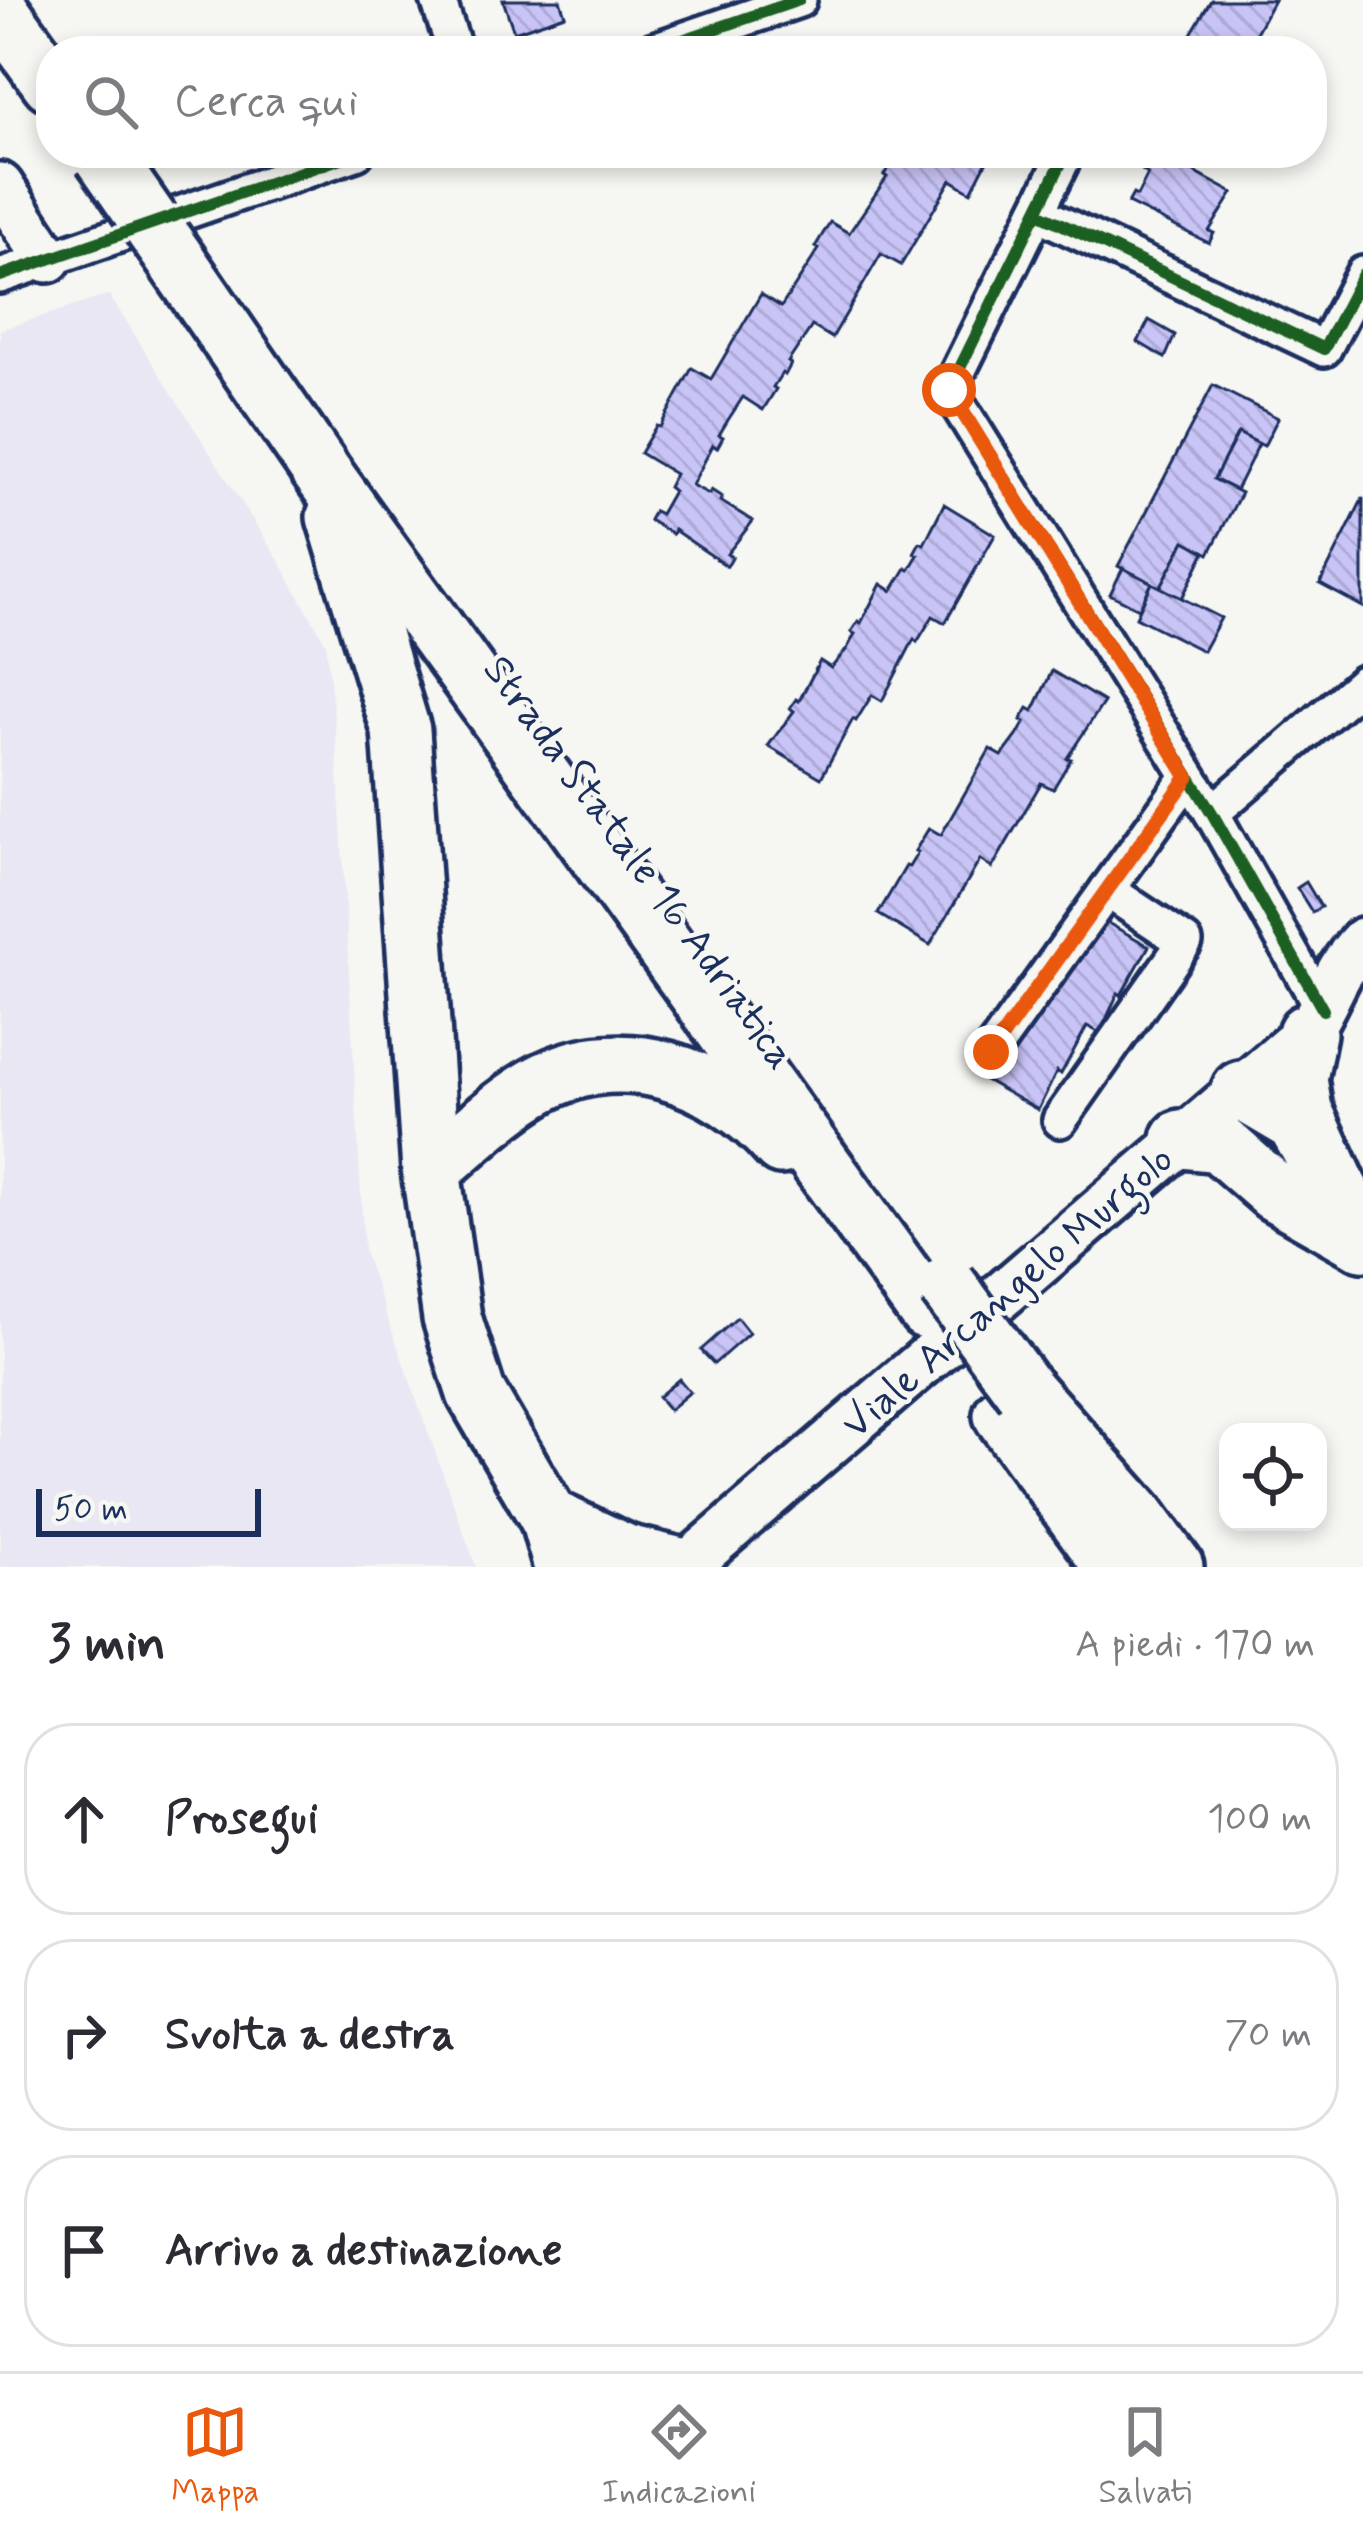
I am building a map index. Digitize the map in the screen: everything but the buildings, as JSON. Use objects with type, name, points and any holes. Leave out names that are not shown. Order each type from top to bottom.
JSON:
[{"type":"highway","points":[[24,0],[49,36]]},
{"type":"highway","points":[[0,11],[36,61]]},
{"type":"highway","name":"Strada Statale 16 Adriatica","points":[[124,168],[927,1291]]},
{"type":"highway","name":"Strada Statale 16 Adriatica","points":[[191,258],[322,474],[927,1291],[1014,1403],[1153,1567]]},
{"type":"highway","points":[[322,474],[401,730],[430,1171],[452,1318],[476,1393],[575,1547],[682,1567]]},
{"type":"highway","points":[[1315,1022],[1298,1079],[1304,1110],[1363,1242]]},
{"type":"highway","points":[[430,1171],[532,1088],[573,1069],[616,1063],[660,1067],[703,1082],[742,1107],[816,1188],[927,1291]]},
{"type":"highway","points":[[1241,1090],[1295,1122],[1363,1242]]},
{"type":"highway","points":[[1241,1090],[1256,1173]]},
{"type":"highway","points":[[1181,1139],[1220,1143],[1274,1192],[1363,1242]]},
{"type":"highway","points":[[1014,1403],[1137,1517],[1174,1567]]},
{"type":"highway","name":"Strada Statale 16 Adriatica","points":[[1014,1403],[1114,1567]]},
{"type":"main road","points":[[0,186],[48,259]]},
{"type":"main road","name":"Viale Arcangelo Murgolo","points":[[1315,1022],[1341,963],[1363,941]]},
{"type":"main road","name":"Viale Arcangelo Murgolo","points":[[682,1567],[1315,1022],[1363,988]]},
{"type":"street","points":[[437,0],[450,36]]},
{"type":"street","points":[[695,36],[799,0]]},
{"type":"street","points":[[0,276],[312,168]]},
{"type":"street","points":[[1059,168],[949,390],[1211,812],[1315,1022]]},
{"type":"street","points":[[1038,214],[1324,349],[1363,274]]},
{"type":"street","points":[[1211,812],[1363,682]]},
{"type":"street","points":[[991,1052],[1188,777]]},
{"type":"street","points":[[1060,1120],[1185,942],[1107,890]]},
{"type":"shaded area","points":[[109,295],[281,564],[326,644],[336,736],[364,1252],[476,1567],[0,1567],[0,330]]},
{"type":"cycle path","points":[[695,36],[799,0]]},
{"type":"cycle path","points":[[0,276],[313,168]]},
{"type":"cycle path","points":[[1059,168],[949,390],[1212,813],[1323,1010]]},
{"type":"cycle path","points":[[1038,213],[1324,349],[1363,274]]},
{"type":"route","points":[[949,390],[1188,777],[991,1052]]}]
